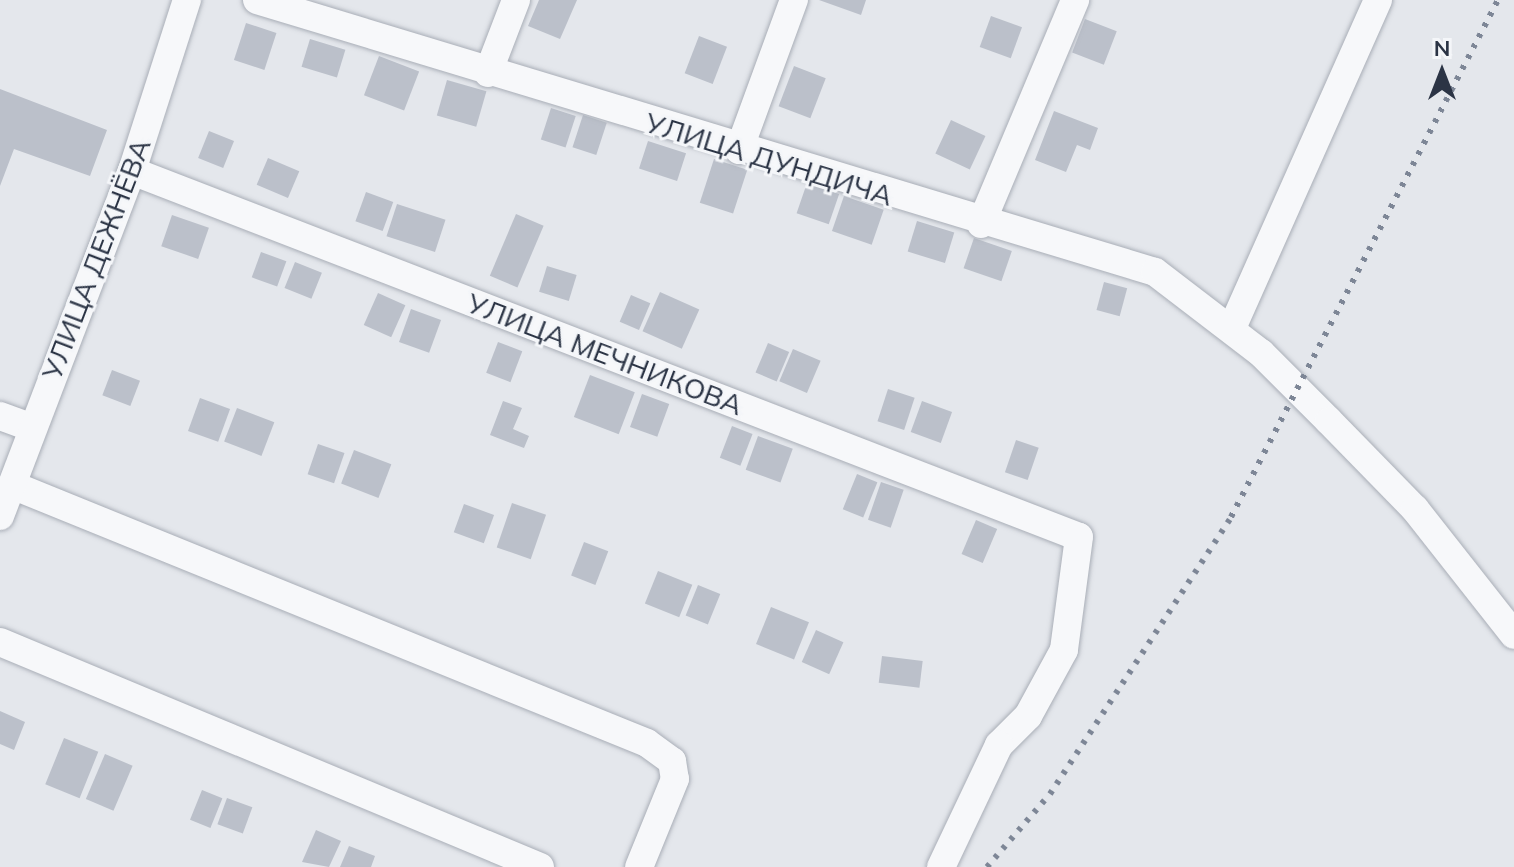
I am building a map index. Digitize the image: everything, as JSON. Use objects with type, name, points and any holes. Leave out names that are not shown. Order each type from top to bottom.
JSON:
[{"type":"street","name":"УЛИЦА ДЕЖНЁВА","points":[[0,516],[31,427],[132,171],[187,0]]},
{"type":"street","name":"УЛИЦА ДУНДИЧА","points":[[257,0],[981,224],[1155,272],[1261,353],[1415,509],[1514,635]]},
{"type":"street","points":[[488,73],[516,0]]},
{"type":"street","points":[[739,150],[794,0]]},
{"type":"street","points":[[981,224],[1075,0]]},
{"type":"street","points":[[1232,328],[1378,0]]},
{"type":"street","name":"УЛИЦА МЕЧНИКОВА","points":[[132,171],[1079,537],[1064,650],[1028,716],[999,745],[941,867]]},
{"type":"street","points":[[0,416],[31,427]]},
{"type":"street","points":[[12,485],[647,743],[672,761],[675,779],[639,867]]},
{"type":"street","points":[[0,642],[540,867]]},
{"type":"building","points":[[539,0],[577,0],[560,39],[528,26]]},
{"type":"building","points":[[819,0],[866,0],[861,15]]},
{"type":"building","points":[[991,16],[1022,27],[1011,58],[980,47]]},
{"type":"building","points":[[1085,19],[1117,31],[1104,65],[1072,53]]},
{"type":"building","points":[[246,23],[276,33],[264,70],[234,60]]},
{"type":"building","points":[[699,36],[727,47],[713,84],[685,73]]},
{"type":"building","points":[[310,39],[345,50],[337,78],[302,67]]},
{"type":"building","points":[[379,56],[419,71],[404,111],[364,95]]},
{"type":"building","points":[[794,66],[826,78],[810,118],[779,106]]},
{"type":"building","points":[[447,80],[486,91],[476,127],[437,116]]},
{"type":"building","points":[[0,89],[107,130],[90,176],[14,149],[0,186]]},
{"type":"building","points":[[551,108],[576,116],[566,147],[541,139]]},
{"type":"building","points":[[1054,111],[1098,128],[1090,150],[1077,145],[1066,172],[1035,160]]},
{"type":"building","points":[[583,115],[607,123],[596,155],[572,147]]},
{"type":"building","points":[[951,120],[985,136],[970,170],[935,154]]},
{"type":"building","points":[[209,131],[234,141],[223,168],[198,158]]},
{"type":"building","points":[[648,141],[686,153],[677,181],[639,169]]},
{"type":"building","points":[[268,158],[299,171],[288,198],[257,185]]},
{"type":"building","points":[[714,159],[747,170],[733,214],[700,203]]},
{"type":"building","points":[[807,183],[839,194],[829,224],[797,213]]},
{"type":"building","points":[[366,192],[393,202],[383,231],[355,221]]},
{"type":"building","points":[[844,196],[884,210],[872,245],[832,231]]},
{"type":"building","points":[[397,204],[446,220],[435,252],[386,236]]},
{"type":"building","points":[[516,214],[544,226],[517,287],[490,276]]},
{"type":"building","points":[[172,215],[209,228],[198,259],[161,246]]},
{"type":"building","points":[[917,221],[954,232],[945,263],[908,252]]},
{"type":"building","points":[[974,238],[1012,251],[1001,281],[964,268]]},
{"type":"building","points":[[261,252],[286,261],[277,287],[252,277]]},
{"type":"building","points":[[295,262],[322,273],[311,299],[285,288]]},
{"type":"building","points":[[547,266],[577,275],[569,301],[539,292]]},
{"type":"building","points":[[1104,282],[1127,288],[1120,316],[1096,310]]},
{"type":"building","points":[[660,292],[699,309],[682,349],[643,331]]},
{"type":"building","points":[[378,293],[405,305],[391,337],[364,325]]},
{"type":"building","points":[[631,295],[650,303],[639,330],[620,322]]},
{"type":"building","points":[[411,309],[441,320],[429,353],[399,342]]},
{"type":"building","points":[[498,342],[522,351],[510,382],[486,373]]},
{"type":"building","points":[[768,343],[789,352],[777,381],[755,372]]},
{"type":"building","points":[[793,349],[821,361],[807,393],[779,381]]},
{"type":"building","points":[[112,370],[140,381],[130,406],[102,395]]},
{"type":"building","points":[[590,375],[635,392],[619,434],[574,417]]},
{"type":"building","points":[[888,389],[915,398],[904,430],[877,421]]},
{"type":"building","points":[[642,394],[669,404],[657,437],[630,427]]},
{"type":"building","points":[[200,398],[230,409],[218,442],[188,431]]},
{"type":"building","points":[[503,401],[522,408],[513,429],[529,436],[524,448],[490,435]]},
{"type":"building","points":[[922,401],[952,412],[941,443],[911,432]]},
{"type":"building","points":[[237,408],[274,422],[261,456],[224,442]]},
{"type":"building","points":[[732,426],[753,434],[740,466],[720,458]]},
{"type":"building","points":[[758,436],[793,449],[780,482],[746,470]]},
{"type":"building","points":[[1016,440],[1039,448],[1028,480],[1005,472]]},
{"type":"building","points":[[318,444],[344,453],[334,483],[308,474]]},
{"type":"building","points":[[354,450],[391,464],[378,498],[341,484]]},
{"type":"building","points":[[857,474],[877,482],[863,517],[843,509]]},
{"type":"building","points":[[881,482],[904,490],[891,528],[868,520]]},
{"type":"building","points":[[512,503],[546,515],[531,559],[497,547]]},
{"type":"building","points":[[464,504],[494,515],[484,543],[454,532]]},
{"type":"building","points":[[976,520],[997,529],[983,563],[962,554]]},
{"type":"building","points":[[584,542],[608,551],[595,585],[571,576]]},
{"type":"building","points":[[658,571],[692,585],[679,617],[645,603]]},
{"type":"building","points":[[698,585],[720,594],[708,625],[686,616]]},
{"type":"building","points":[[771,607],[809,622],[794,659],[756,644]]},
{"type":"building","points":[[816,630],[843,642],[829,674],[802,662]]},
{"type":"building","points":[[882,656],[923,661],[919,688],[879,683]]},
{"type":"building","points":[[0,711],[25,722],[14,750],[0,744]]},
{"type":"building","points":[[64,738],[98,752],[80,798],[45,784]]},
{"type":"building","points":[[105,754],[133,766],[113,811],[86,799]]},
{"type":"building","points":[[202,790],[222,798],[210,828],[190,820]]},
{"type":"building","points":[[227,798],[252,807],[243,834],[217,824]]},
{"type":"building","points":[[316,830],[341,841],[329,867],[302,862]]},
{"type":"building","points":[[349,846],[375,856],[371,867],[340,867]]},
{"type":"railway","points":[[987,867],[1050,794],[1231,517],[1498,0]]}]
